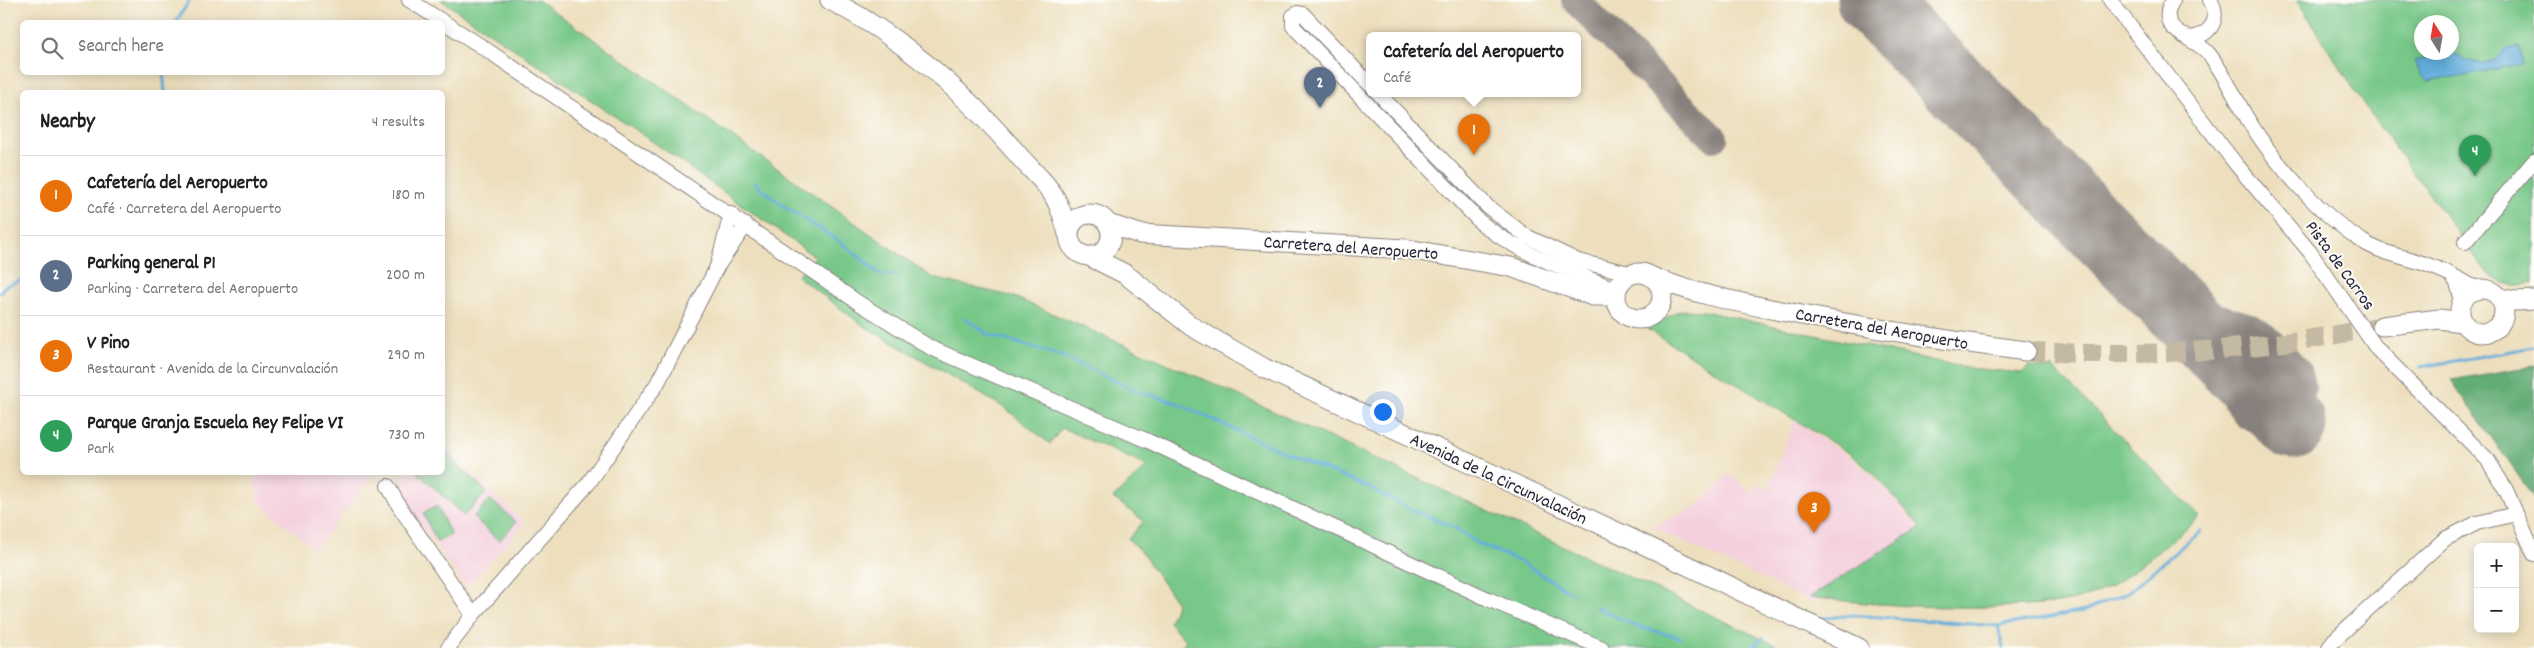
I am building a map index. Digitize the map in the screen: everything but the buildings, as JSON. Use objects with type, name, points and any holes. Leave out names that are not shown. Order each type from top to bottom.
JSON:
[{"type":"main road","points":[[830,0],[886,34],[934,69],[994,127],[1054,196],[1074,250],[1124,274]]},
{"type":"main road","points":[[1054,196],[1103,219],[1124,274]]},
{"type":"main road","points":[[1068,234],[1078,218],[1089,214]]},
{"type":"main road","name":"Carretera del Aeropuerto","points":[[1109,237],[1140,234],[1407,249],[1511,268],[1586,294],[1601,297],[1617,293]]},
{"type":"main road","points":[[1091,257],[1098,255],[1109,237]]},
{"type":"main road","name":"Avenida de la Circunvalación","points":[[1124,274],[1186,322],[1264,368],[1630,538],[1859,648]]},
{"type":"main road","points":[[1634,274],[1652,277],[1661,287],[1662,300],[1660,306],[1651,316],[1644,319],[1637,319],[1624,314],[1620,309],[1617,293],[1623,280],[1634,274]]},
{"type":"main road","name":"Carretera del Aeropuerto","points":[[1652,277],[1680,288],[1738,302],[1881,330],[2026,351]]},
{"type":"main road","points":[[2501,307],[2496,328],[2482,333],[2469,329],[2461,310],[2466,295],[2477,289],[2486,289],[2501,307],[2534,309]]},
{"type":"main road","name":"Carretera del Aeropuerto","points":[[1586,294],[1604,307],[1624,314]]},
{"type":"main road","points":[[2501,307],[2516,301],[2534,300]]},
{"type":"main road","name":"Carretera del Aeropuerto","points":[[1660,306],[1691,301],[1738,302]]},
{"type":"main road","points":[[2382,326],[2439,319],[2461,310]]},
{"type":"street","points":[[409,0],[440,20]]},
{"type":"street","name":"Pista de Carros","points":[[2110,0],[2222,146],[2310,252],[2377,350],[2487,459],[2500,478],[2534,554]]},
{"type":"street","points":[[2173,0],[2168,10],[2169,21],[2179,34],[2190,38],[2203,48],[2213,61],[2253,128],[2277,160],[2332,217],[2364,242],[2452,276],[2477,289]]},
{"type":"street","points":[[2190,38],[2204,34],[2209,30],[2214,21],[2215,4]]},
{"type":"street","points":[[1366,81],[1303,14],[1298,13],[1292,16],[1293,26],[1480,222],[1497,235],[1546,262],[1617,293]]},
{"type":"street","points":[[445,23],[731,214],[859,304],[954,359],[1148,441],[1488,599],[1602,648]]},
{"type":"street","points":[[2209,30],[2213,61]]},
{"type":"street","points":[[1340,74],[1350,63]]},
{"type":"street","points":[[1382,97],[1464,182],[1510,225],[1542,246],[1587,264],[1634,274]]},
{"type":"street","points":[[1397,134],[1408,124]]},
{"type":"street","points":[[2465,242],[2534,161]]},
{"type":"street","points":[[1452,193],[1464,182]]},
{"type":"street","points":[[717,267],[731,214]]},
{"type":"street","points":[[448,648],[473,615],[588,484],[657,384],[717,267],[746,225]]},
{"type":"street","points":[[2452,276],[2457,283],[2461,310]]},
{"type":"street","points":[[388,486],[399,506],[473,615]]},
{"type":"street","points":[[2329,648],[2334,640],[2445,539],[2478,523],[2516,514]]},
{"type":"shaded area","points":[[1794,421],[1851,458],[1876,479],[1924,532],[1812,602],[1651,527],[1695,508],[1728,474],[1753,493],[1759,484],[1768,490]]},
{"type":"shaded area","points":[[445,448],[525,523],[466,588],[404,501],[400,475],[445,475]]},
{"type":"shaded area","points":[[254,475],[374,475],[315,549],[259,503]]},
{"type":"green space","points":[[441,0],[538,0],[933,278],[1014,297],[1210,382],[1782,648],[1180,648],[1186,641],[1169,622],[1177,603],[1142,553],[1128,539],[1144,521],[1113,498],[1147,466],[1062,428],[1050,444],[1005,408],[864,326],[797,276],[815,257],[646,137]]},
{"type":"green space","points":[[2297,0],[2534,0],[2534,283],[2507,284],[2485,270],[2368,111]]},
{"type":"green space","points":[[1686,310],[1704,311],[1968,368],[2022,373],[2029,366],[2053,368],[2200,517],[2151,557],[2111,586],[2087,597],[2061,603],[2035,606],[1949,607],[1879,604],[1810,597],[1921,527],[1874,474],[1849,453],[1647,329],[1676,312]]},
{"type":"green space","points":[[2534,366],[2534,498],[2451,380]]},
{"type":"green space","points":[[445,452],[487,492],[464,516],[420,475],[445,475]]},
{"type":"green space","points":[[490,499],[516,522],[499,541],[473,517]]},
{"type":"green space","points":[[437,506],[451,535],[437,542],[423,513]]},
{"type":"water","points":[[2519,46],[2522,64],[2428,82],[2422,76],[2414,61],[2459,60],[2459,56],[2466,61],[2482,63],[2495,60],[2507,48]]},
{"type":"waterway","points":[[177,20],[190,0]]},
{"type":"waterway","points":[[163,75],[165,90]]},
{"type":"waterway","points":[[754,182],[779,203],[842,243],[881,275],[897,275]]},
{"type":"waterway","points":[[0,293],[5,286],[20,281]]},
{"type":"waterway","points":[[965,318],[987,334],[1059,355],[1137,391],[1177,403],[1283,452],[1372,489],[1412,510],[1454,527],[1477,543],[1521,562],[1572,593]]},
{"type":"waterway","points":[[2420,367],[2534,347]]},
{"type":"waterway","points":[[1817,619],[1853,615],[1998,626],[2085,611],[2130,591],[2200,531]]},
{"type":"waterway","points":[[1596,607],[1635,626],[1682,638]]},
{"type":"waterway","points":[[1998,626],[2003,648]]},
{"type":"waterway","points":[[1751,648],[1763,638]]},
{"type":"taxiway","points":[[1575,0],[1714,138]]},
{"type":"taxiway","points":[[2150,282],[2179,306],[2250,327],[2265,336],[2297,370],[2302,388],[2297,404],[2280,419],[2270,421],[2258,420],[2247,415],[2237,401],[2229,361]]},
{"type":"runway","points":[[1871,0],[2292,425]]},
{"type":"tunnel","points":[[2026,351],[2117,354],[2205,351],[2336,335],[2382,326]]},
{"type":"place","name":"Parking general P1","points":[[1320,108]]},
{"type":"place","name":"Cafetería del Aeropuerto","points":[[1474,155]]},
{"type":"place","name":"Parque Granja Escuela Rey Felipe VI","points":[[2475,176]]},
{"type":"place","name":"V Pino","points":[[1814,533]]}]
